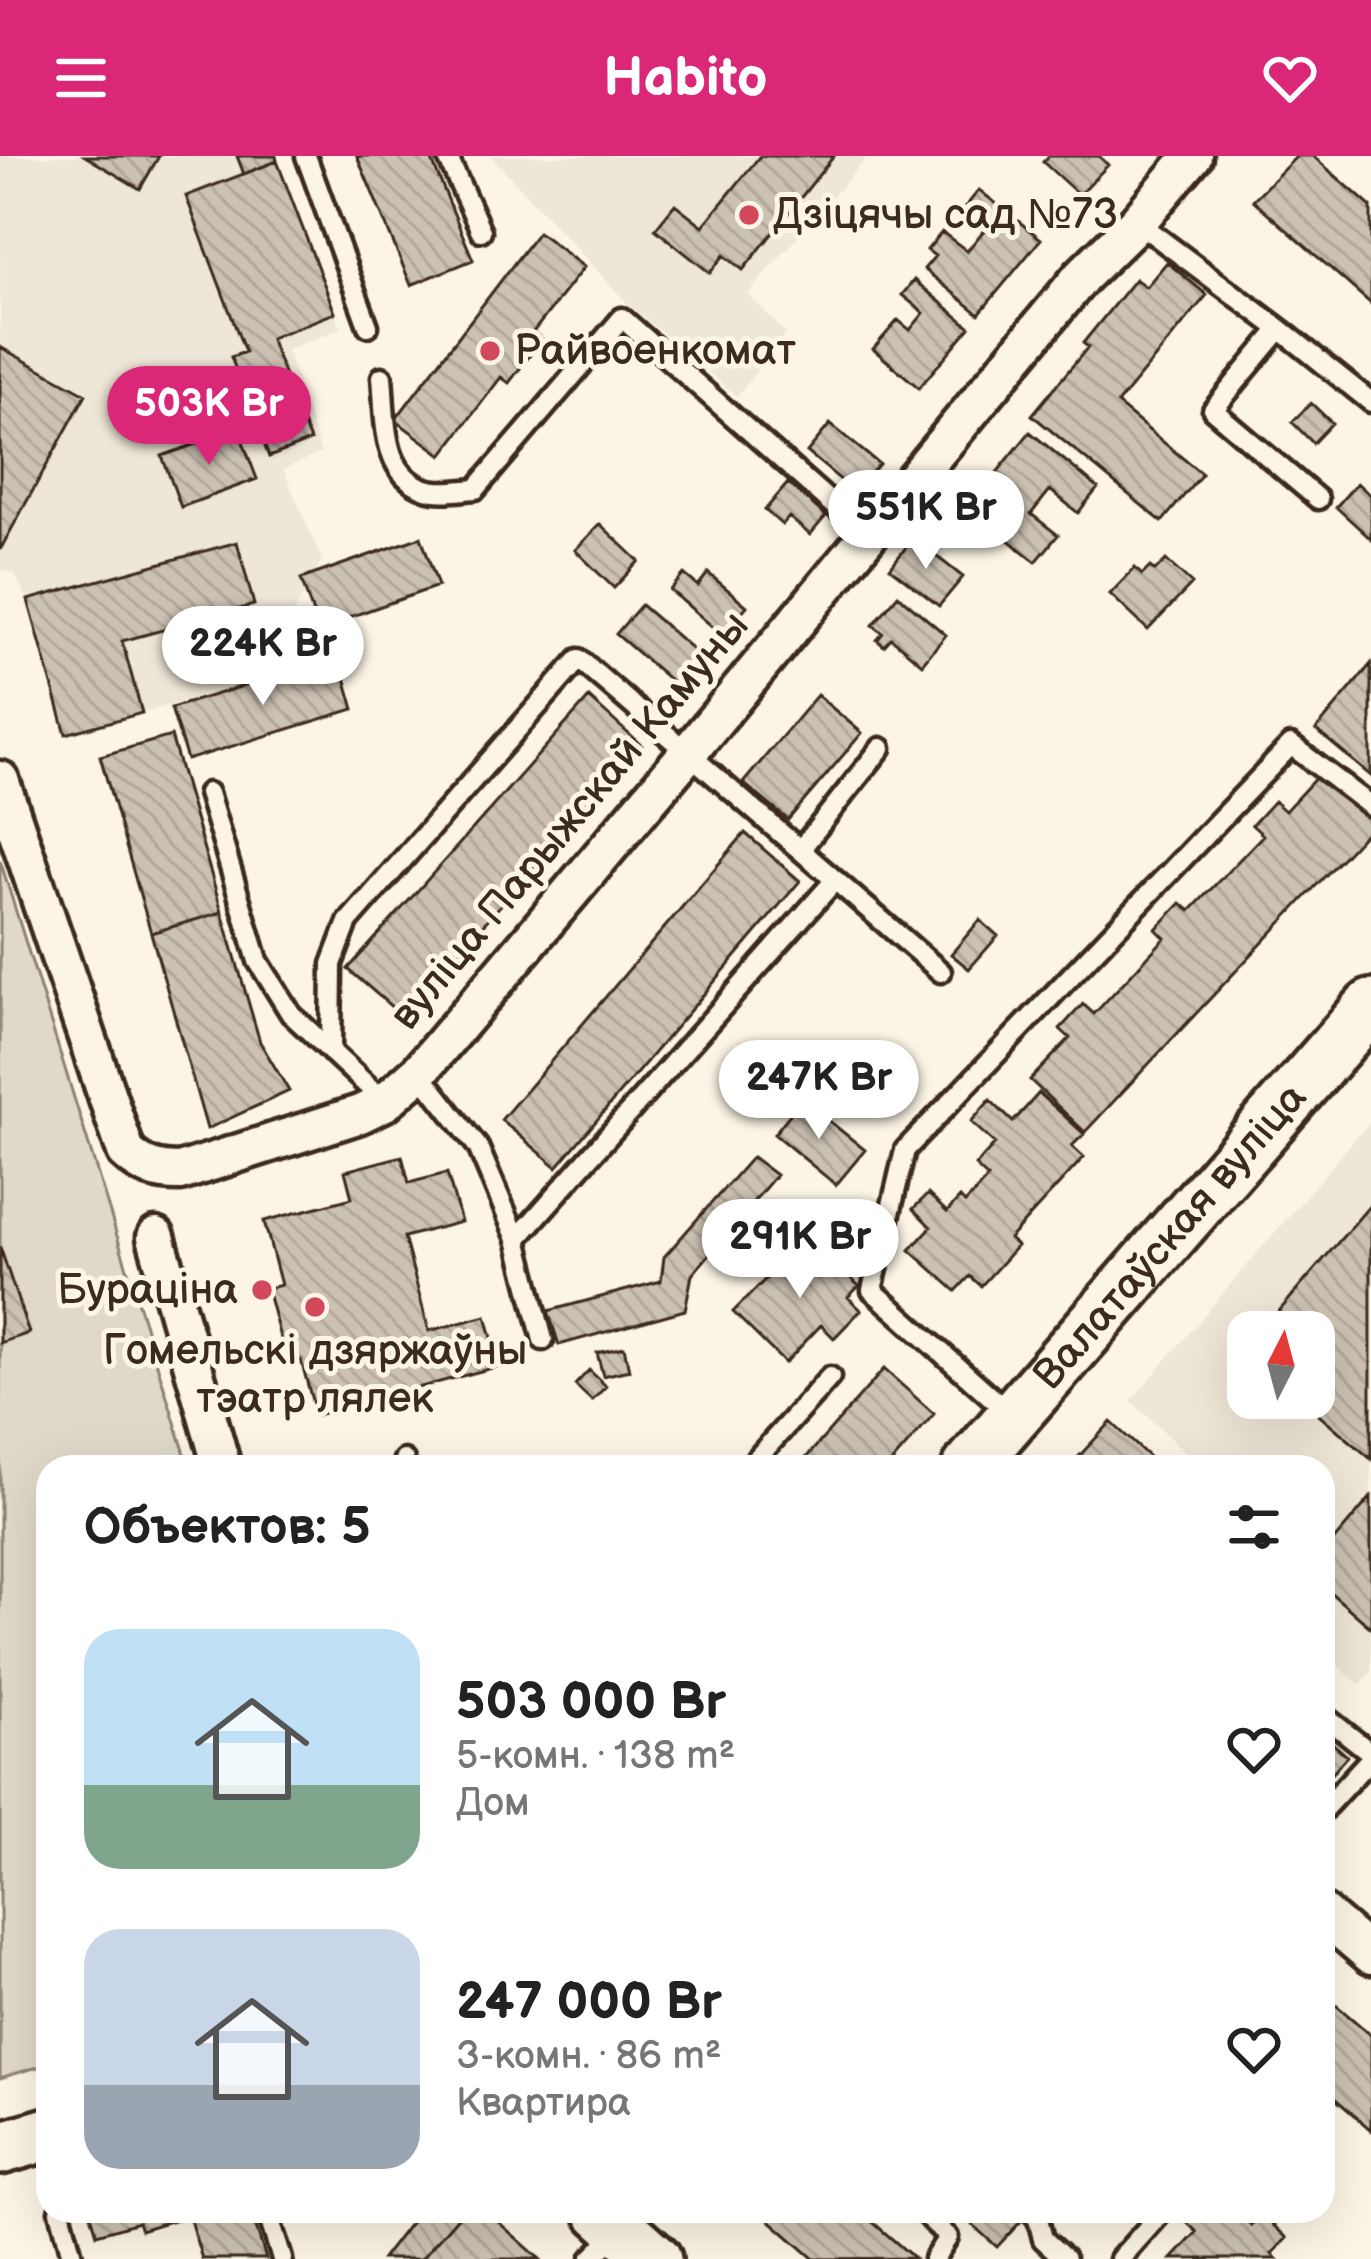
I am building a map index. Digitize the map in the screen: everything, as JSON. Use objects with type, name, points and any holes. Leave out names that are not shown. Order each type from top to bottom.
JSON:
[{"type":"street","name":"вуліца Парыжскай Камуны","points":[[0,781],[126,1152],[152,1170],[180,1172],[385,1102],[419,1072],[1082,276],[1137,222],[1193,156]]},
{"type":"street","name":"Валатаўская вуліца","points":[[979,1455],[1371,1006]]},
{"type":"street","points":[[156,1237],[219,1455]]},
{"type":"street","points":[[1335,1924],[1371,1955]]},
{"type":"lane","points":[[306,156],[368,326]]},
{"type":"lane","points":[[447,156],[481,231]]},
{"type":"lane","points":[[1137,222],[1371,402]]},
{"type":"lane","points":[[382,376],[395,466],[424,489],[476,489],[622,318],[866,534]]},
{"type":"lane","points":[[1280,329],[1213,410],[1318,499]]},
{"type":"lane","points":[[331,1052],[332,964],[348,922],[579,658],[940,972]]},
{"type":"lane","points":[[1013,1416],[872,1290],[905,1150],[1292,745],[1371,806]]},
{"type":"lane","points":[[800,850],[881,748]]},
{"type":"lane","points":[[208,793],[258,961],[291,1014],[385,1102]]},
{"type":"lane","points":[[518,1239],[835,880]]},
{"type":"lane","points":[[419,1072],[478,1147],[518,1239],[543,1340]]},
{"type":"lane","points":[[760,1455],[830,1377]]},
{"type":"lane","points":[[1335,1725],[1371,1756],[1335,1796]]},
{"type":"lane","points":[[63,2223],[73,2259]]},
{"type":"lane","points":[[271,2223],[282,2259]]},
{"type":"lane","points":[[934,2259],[947,2242],[935,2223]]},
{"type":"lane","points":[[942,2229],[947,2223]]},
{"type":"lane","points":[[1038,2223],[1040,2235],[1065,2259]]},
{"type":"lane","points":[[1120,2259],[1152,2223]]},
{"type":"shaded area","points":[[0,156],[237,156],[244,173],[277,161],[341,328],[287,350],[321,453],[283,469],[322,560],[258,681],[66,734],[28,600],[15,575],[0,569]]},
{"type":"shaded area","points":[[491,156],[868,156],[748,294],[786,334],[737,396],[627,303]]},
{"type":"shaded area","points":[[0,860],[185,1455],[36,1455],[36,2068],[0,2078]]},
{"type":"shaded area","points":[[1371,1120],[1371,1673],[1360,1684],[1335,1664],[1335,1455],[1189,1455],[1131,1401]]},
{"type":"building","points":[[85,156],[159,156],[140,189]]},
{"type":"building","points":[[237,156],[276,156],[277,161],[244,174]]},
{"type":"building","points":[[357,156],[430,156],[473,260],[411,285]]},
{"type":"building","name":"Дзіцячы сад №73","points":[[760,156],[834,156],[743,270],[724,255],[710,273],[655,229],[675,204],[703,226]]},
{"type":"building","points":[[1049,156],[1099,156],[1108,165],[1079,195],[1043,162]]},
{"type":"building","points":[[1297,156],[1313,156],[1371,207],[1371,304],[1253,200]]},
{"type":"building","points":[[277,161],[335,313],[270,338],[310,441],[269,457],[231,357],[245,352],[186,196]]},
{"type":"building","points":[[979,190],[1041,239],[979,314],[924,269],[935,256],[927,250],[942,232],[967,251],[985,229],[962,211]]},
{"type":"building","name":"Райвоенкомат","points":[[538,232],[584,267],[533,332],[542,339],[509,383],[501,377],[442,455],[395,420]]},
{"type":"building","points":[[1167,262],[1207,295],[1117,404],[1202,474],[1162,522],[1032,415],[1135,279],[1146,287]]},
{"type":"building","points":[[914,280],[970,327],[919,388],[873,349],[898,320],[910,330],[924,313],[902,295]]},
{"type":"building","points":[[0,347],[86,394],[0,550]]},
{"type":"building","points":[[1311,403],[1332,423],[1313,443],[1292,422]]},
{"type":"building","points":[[830,424],[879,464],[855,492],[807,452]]},
{"type":"building","points":[[238,429],[257,479],[181,507],[162,456]]},
{"type":"building","points":[[1030,432],[1098,488],[1078,513],[1050,490],[1031,514],[1058,535],[1036,562],[968,508]]},
{"type":"building","points":[[788,483],[826,516],[810,535],[789,517],[782,525],[765,510]]},
{"type":"building","points":[[1357,483],[1371,496],[1371,539],[1336,507]]},
{"type":"building","points":[[600,524],[639,561],[614,588],[575,550]]},
{"type":"building","points":[[421,537],[438,586],[318,628],[301,579]]},
{"type":"building","points":[[913,538],[963,577],[939,606],[890,568]]},
{"type":"building","points":[[237,542],[254,605],[122,641],[142,713],[66,734],[28,600]]},
{"type":"building","points":[[1166,560],[1192,584],[1148,630],[1110,594],[1135,568],[1142,575]]},
{"type":"building","points":[[708,573],[747,606],[722,635],[670,590],[684,574],[698,586]]},
{"type":"building","points":[[898,595],[946,635],[922,664],[891,638],[884,646],[877,640],[883,633],[873,625]]},
{"type":"building","points":[[641,605],[704,659],[679,688],[616,634]]},
{"type":"building","points":[[339,657],[354,709],[187,760],[171,708]]},
{"type":"building","points":[[1371,664],[1371,776],[1316,730]]},
{"type":"building","points":[[817,695],[862,733],[788,820],[743,783]]},
{"type":"building","points":[[589,698],[642,746],[402,1016],[348,969]]},
{"type":"building","points":[[171,736],[222,912],[151,933],[100,756]]},
{"type":"building","points":[[1322,771],[1371,818],[1371,827],[1085,1132],[1030,1080],[1070,1038],[1060,1029],[1083,1004],[1094,1014],[1165,938],[1156,929],[1181,903],[1190,911],[1263,835],[1252,825],[1274,801],[1285,811]]},
{"type":"building","points":[[745,833],[800,881],[557,1167],[501,1120]]},
{"type":"building","points":[[222,912],[260,1042],[289,1091],[207,1129],[151,933]]},
{"type":"building","points":[[980,920],[998,936],[969,969],[951,954]]},
{"type":"building","points":[[1039,1093],[1084,1134],[1072,1146],[1084,1157],[1009,1239],[1017,1246],[981,1286],[970,1276],[956,1291],[910,1250],[931,1227],[913,1209],[928,1194],[947,1212],[960,1198],[965,1203],[988,1178],[975,1166],[995,1144],[971,1122],[990,1100],[1013,1122]]},
{"type":"building","points":[[802,1099],[865,1150],[836,1185],[774,1134]]},
{"type":"building","points":[[402,1156],[409,1183],[447,1173],[461,1222],[404,1237],[429,1331],[486,1316],[500,1366],[316,1415],[301,1360],[287,1364],[267,1289],[281,1285],[264,1221],[352,1198],[345,1171]]},
{"type":"building","points":[[752,1157],[776,1175],[692,1275],[685,1310],[559,1345],[548,1311],[661,1281],[664,1257]]},
{"type":"building","points":[[1371,1204],[1371,1459],[1324,1419],[1335,1419],[1335,1311],[1279,1311]]},
{"type":"building","points":[[807,1237],[859,1286],[848,1297],[861,1310],[834,1338],[821,1325],[785,1363],[733,1312]]},
{"type":"building","points":[[0,1247],[29,1333],[0,1343]]},
{"type":"building","points":[[624,1347],[629,1370],[603,1376],[597,1353]]},
{"type":"building","points":[[884,1369],[934,1414],[898,1455],[809,1455]]},
{"type":"building","points":[[589,1370],[606,1386],[592,1401],[575,1385]]},
{"type":"building","points":[[1111,1422],[1147,1455],[1080,1455]]},
{"type":"building","points":[[1371,1497],[1371,1628],[1335,1596],[1335,1539]]},
{"type":"building","points":[[1335,1746],[1347,1756],[1335,1770]]},
{"type":"building","points":[[1335,2004],[1371,2035],[1371,2130],[1335,2098]]},
{"type":"building","points":[[94,2223],[135,2223],[97,2234]]},
{"type":"building","points":[[191,2223],[255,2223],[266,2259],[202,2259]]},
{"type":"building","points":[[410,2223],[452,2223],[421,2259],[382,2259]]},
{"type":"building","points":[[452,2223],[500,2223],[540,2259],[421,2259]]},
{"type":"building","points":[[773,2223],[874,2223],[914,2258],[814,2259]]},
{"type":"building","points":[[970,2223],[1019,2223],[997,2247]]},
{"type":"building","points":[[1187,2223],[1271,2223],[1287,2238],[1272,2254],[1277,2259],[1172,2259],[1197,2232]]},
{"type":"place","name":"Дзіцячы сад №73","points":[[749,215]]},
{"type":"place","name":"Райвоенкомат","points":[[490,351]]},
{"type":"place","name":"Бураціна","points":[[262,1290]]},
{"type":"place","name":"Гомельскі дзяржаўны тэатр лялек","points":[[315,1307]]}]
